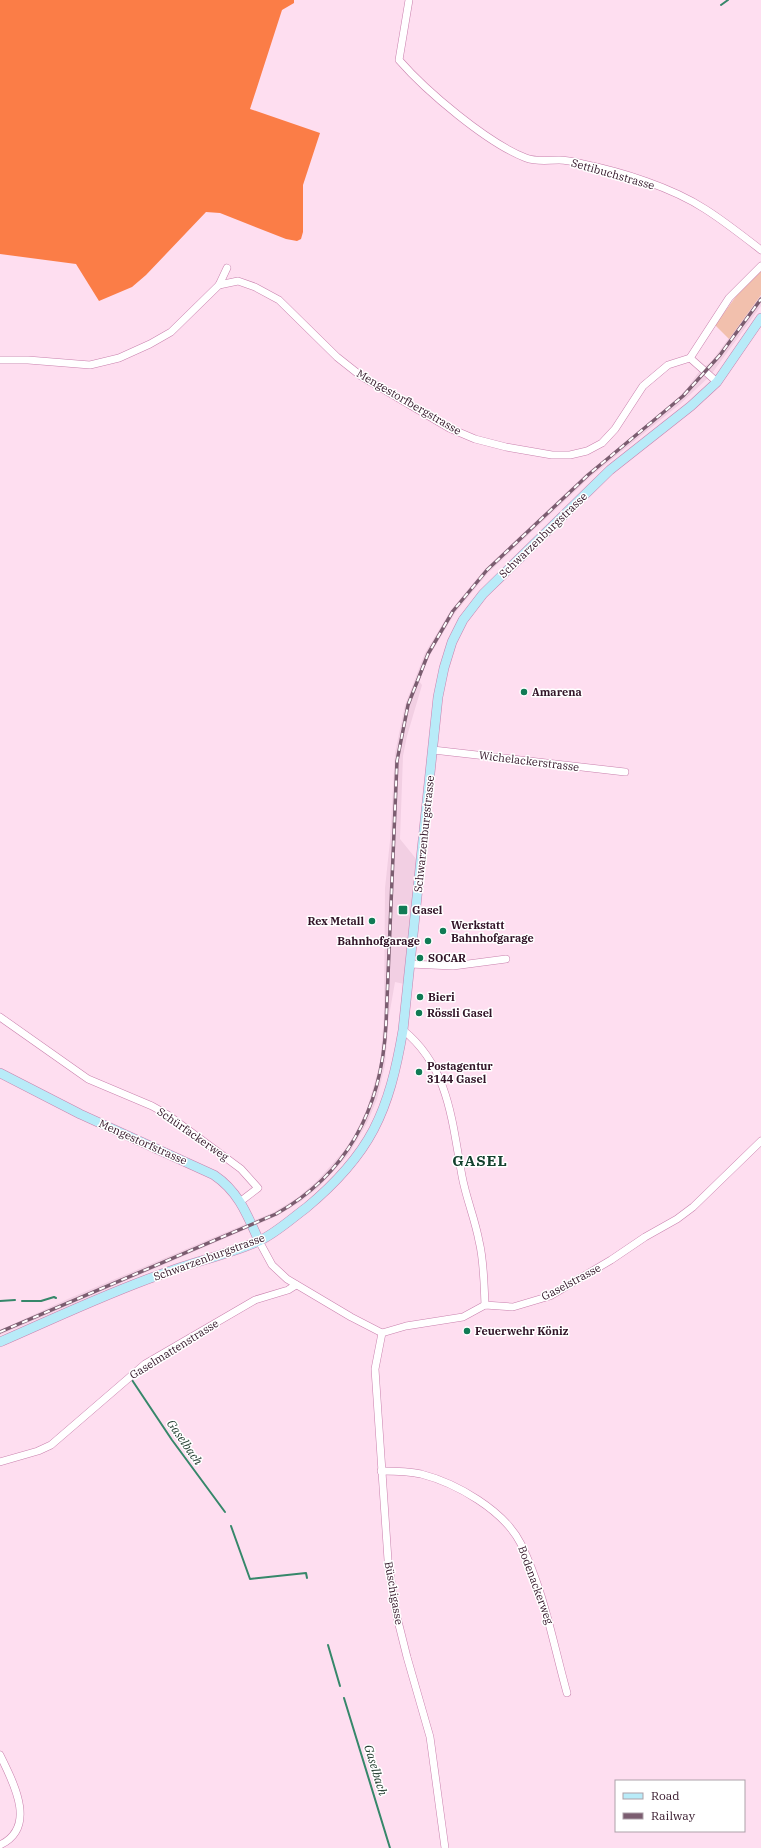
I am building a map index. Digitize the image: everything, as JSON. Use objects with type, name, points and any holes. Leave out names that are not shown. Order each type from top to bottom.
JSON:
[{"type":"main road","name":"Schwarzenburgstrasse","points":[[0,1342],[158,1275],[259,1241],[277,1230],[319,1196],[343,1173],[362,1150],[372,1134],[389,1097],[403,1030],[438,697],[447,655],[457,631],[475,603],[510,566],[610,470],[686,410],[717,382],[761,318]]},
{"type":"main road","name":"Mengestorfstrasse","points":[[0,1073],[80,1114],[203,1169],[228,1185],[241,1201],[259,1241]]},
{"type":"street","name":"Settibuchstrasse","points":[[409,0],[399,60],[425,85],[475,127],[497,143],[530,159],[561,160],[583,164],[638,179],[704,209],[761,250]]},
{"type":"street","points":[[717,382],[690,358],[729,298],[761,266]]},
{"type":"street","points":[[0,360],[28,360],[90,365],[119,358],[150,344],[171,332],[218,285],[227,268],[230,274],[238,281]]},
{"type":"street","name":"Mengestorfbergstrasse","points":[[218,285],[238,281],[255,286],[278,300],[337,357],[361,376],[432,419],[475,439],[535,452],[570,455],[586,452],[599,445],[611,434],[643,386],[668,365],[690,358]]},
{"type":"street","name":"Wichelackerstrasse","points":[[433,750],[625,772]]},
{"type":"street","points":[[410,964],[453,966],[506,959]]},
{"type":"street","name":"Schürfackerweg","points":[[0,1017],[88,1079],[159,1109],[224,1155],[251,1178],[258,1188],[241,1201]]},
{"type":"street","points":[[259,1241],[275,1268],[296,1285],[382,1333],[406,1326],[463,1317],[485,1305],[480,1242],[462,1176],[447,1097],[440,1078],[427,1056],[414,1039],[403,1030]]},
{"type":"street","name":"Gaselstrasse","points":[[485,1305],[510,1307],[542,1299],[615,1258],[693,1207],[761,1141]]},
{"type":"street","name":"Gaselmattenstrasse","points":[[0,1462],[51,1445],[145,1364],[255,1300],[288,1290],[296,1285]]},
{"type":"street","name":"Büschigasse","points":[[382,1333],[375,1369],[388,1560],[394,1598],[407,1657],[430,1737],[445,1848]]},
{"type":"street","name":"Bodenackerweg","points":[[381,1471],[420,1474],[445,1482],[476,1500],[505,1523],[521,1544],[546,1610],[567,1693]]},
{"type":"street","points":[[0,1755],[16,1791],[21,1814],[14,1834],[0,1845]]},
{"type":"shaded area","points":[[0,0],[294,0],[294,3],[282,10],[250,109],[320,133],[303,185],[303,232],[301,239],[297,241],[286,239],[220,213],[206,212],[146,275],[132,287],[99,301],[76,264],[0,254]]},
{"type":"shaded area","points":[[761,271],[761,295],[729,339],[715,325],[737,295]]},
{"type":"shaded area","points":[[761,295],[761,306],[710,376],[680,404],[590,477],[488,573],[455,613],[430,655],[419,681],[422,685],[407,736],[403,756],[400,839],[417,860],[404,984],[395,982],[389,1016],[385,1065],[377,1099],[367,1123],[348,1155],[320,1186],[300,1202],[277,1216],[0,1335],[0,1330],[70,1298],[274,1212],[297,1198],[316,1182],[343,1152],[354,1136],[367,1109],[380,1064],[384,1016],[385,888],[390,841],[395,753],[405,705],[425,653],[451,610],[485,569],[587,473],[665,410],[685,391],[701,369],[711,362]]},
{"type":"waterway","points":[[721,5],[728,0]]},
{"type":"waterway","name":"Gaselbach","points":[[22,1301],[41,1301],[54,1297],[56,1298]]},
{"type":"waterway","name":"Gaselbach","points":[[0,1301],[15,1300]]},
{"type":"waterway","name":"Gaselbach","points":[[132,1380],[172,1440],[225,1512]]},
{"type":"waterway","name":"Gaselbach","points":[[231,1526],[250,1579],[306,1573],[307,1578]]},
{"type":"waterway","name":"Gaselbach","points":[[328,1645],[340,1686]]},
{"type":"waterway","name":"Gaselbach","points":[[344,1698],[390,1848]]},
{"type":"railway","points":[[0,1332],[276,1214],[302,1197],[323,1179],[342,1157],[357,1134],[369,1109],[377,1083],[383,1054],[386,1024],[397,761],[408,705],[428,654],[453,611],[487,570],[588,475],[683,396],[720,355],[761,299]]},
{"type":"place","name":"Amarena","points":[[524,692]]},
{"type":"place","name":"Gasel","points":[[403,910]]},
{"type":"place","name":"Rex Metall","points":[[372,921]]},
{"type":"place","name":"Werkstatt Bahnhofgarage","points":[[443,931]]},
{"type":"place","name":"Bahnhofgarage","points":[[428,941]]},
{"type":"place","name":"SOCAR","points":[[420,958]]},
{"type":"place","name":"Bieri","points":[[420,997]]},
{"type":"place","name":"Rössli Gasel","points":[[419,1013]]},
{"type":"place","name":"Postagentur 3144 Gasel","points":[[419,1072]]},
{"type":"place","name":"Feuerwehr Köniz","points":[[467,1331]]},
{"type":"district","name":"GASEL","points":[[480,1160]]}]
